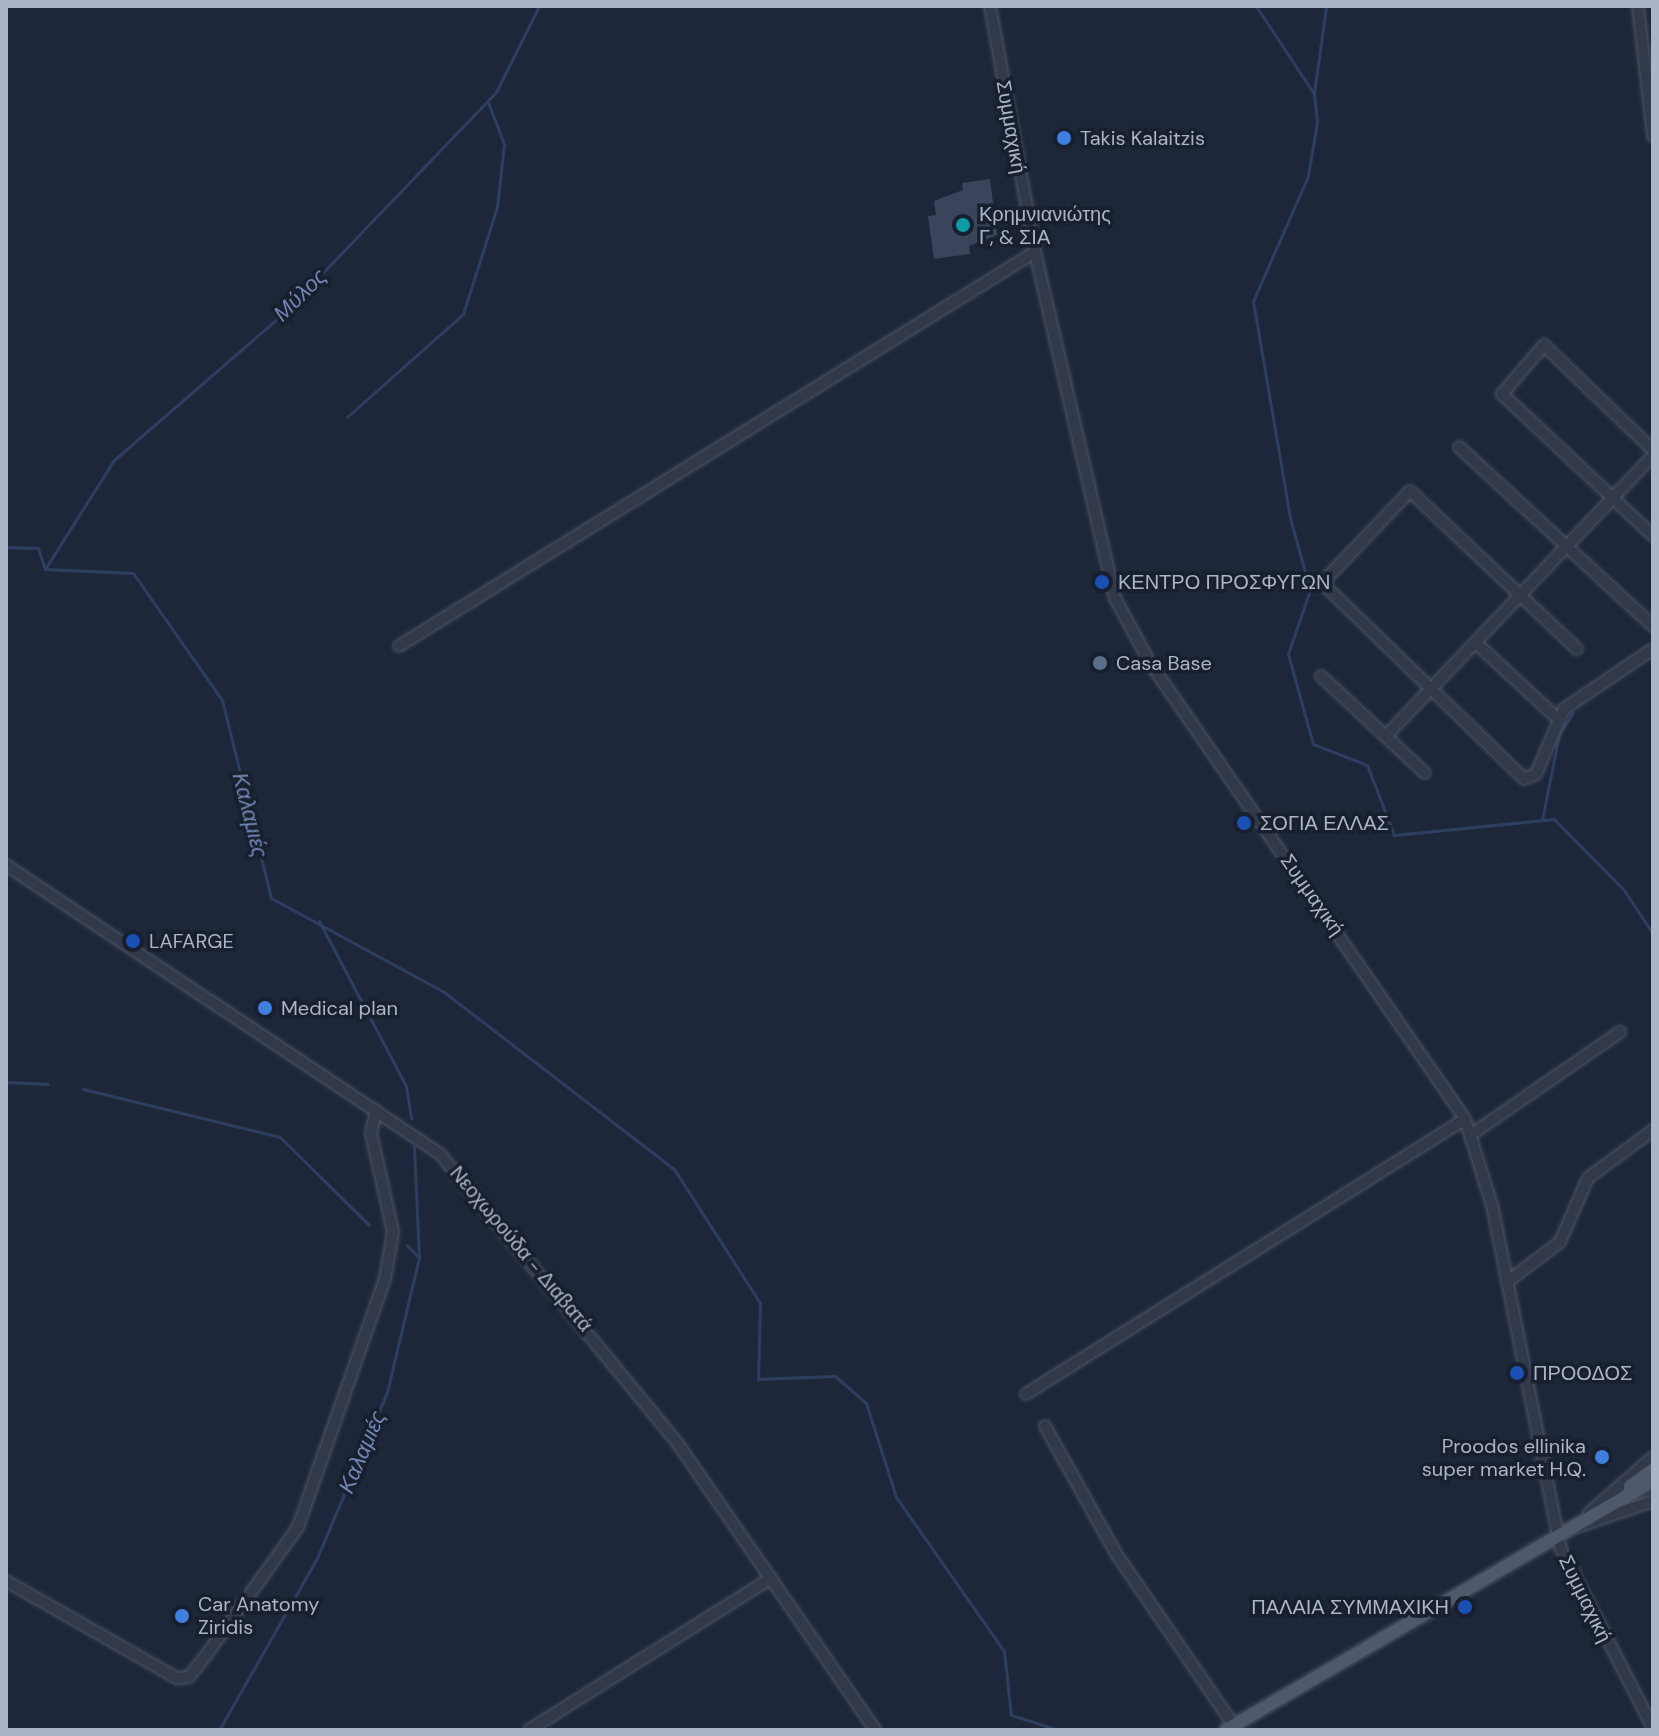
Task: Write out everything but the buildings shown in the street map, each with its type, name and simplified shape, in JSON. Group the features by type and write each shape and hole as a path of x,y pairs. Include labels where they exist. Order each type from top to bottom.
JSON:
{"main road":[{"path":"1619,1496 1653,1469"},
{"path":"1230,1728 1556,1532 1653,1480"}],"street":[{"name":"Συμμαχική","path":"990,6 1035,252 1125,621 1465,1119 1472,1134 1507,1282 1556,1532 1572,1580 1653,1728"},
{"path":"1638,6 1653,136"},
{"path":"399,646 1035,252"},
{"path":"1386,736 1432,692 1612,499 1653,453 1544,345 1502,394 1612,499 1653,536"},
{"path":"1459,447 1653,626"},
{"path":"1577,649 1410,491 1401,493 1322,583 1524,779 1536,774 1557,718 1653,649"},
{"path":"1476,643 1557,718"},
{"path":"1321,676 1425,773"},
{"name":"Νεοχωρούδα - Διαβατά","path":"6,865 440,1154 500,1219 678,1444 875,1730"},
{"path":"1472,1134 1620,1032"},
{"path":"6,1581 177,1678 189,1677 298,1527 385,1279 393,1232 371,1133 376,1111"},
{"path":"1026,1394 1465,1119"},
{"path":"1507,1282 1560,1242 1588,1178 1653,1130"},
{"path":"1045,1426 1115,1552 1230,1728"},
{"path":"1589,1513 1653,1457"},
{"path":"1556,1532 1653,1501"},
{"path":"529,1730 771,1578"}],"waterway":[{"name":"Μύλος","path":"45,569 114,460 287,310 496,92 539,6"},
{"path":"1256,6 1314,94 1317,122 1308,176 1253,301 1290,518 1310,590 1288,654 1313,744 1367,765 1394,835 1554,819 1624,890 1653,934"},
{"path":"1314,93 1326,6"},
{"path":"347,417 463,314 497,207 504,144 488,102"},
{"path":"6,547 38,548 45,569 133,573 222,700 271,898 444,992 674,1169 760,1303 758,1379 835,1376 866,1403 896,1497 1004,1651 1011,1715 1059,1730"},
{"path":"1542,820 1559,735 1573,713"},
{"name":"Καλαμιές","path":"319,921 406,1086 411,1119"},
{"path":"6,1082 48,1084"},
{"path":"83,1089 280,1137 369,1225"},
{"name":"Καλαμιές","path":"219,1730 317,1558 387,1392 419,1258 414,1147"},
{"path":"407,1245 418,1257"}],"place":[{"name":"Takis Kalaitzis","path":"1064,138"},
{"name":"Κρημνιανιώτης Γ, & ΣΙΑ","path":"963,225"},
{"name":"ΚΕΝΤΡΟ ΠΡΟΣΦΥΓΩΝ","path":"1102,582"},
{"name":"Casa Base","path":"1100,663"},
{"name":"ΣΟΓΙΑ ΕΛΛΑΣ","path":"1244,823"},
{"name":"LAFARGE","path":"133,941"},
{"name":"Medical plan","path":"265,1008"},
{"name":"ΠΡΟΟΔΟΣ","path":"1517,1373"},
{"name":"Proodos ellinika super market H.Q.","path":"1602,1457"},
{"name":"ΠΑΛΑΙΑ ΣΥΜΜΑΧΙΚΗ","path":"1465,1607"},
{"name":"Car Anatomy Ziridis","path":"182,1616"}]}
